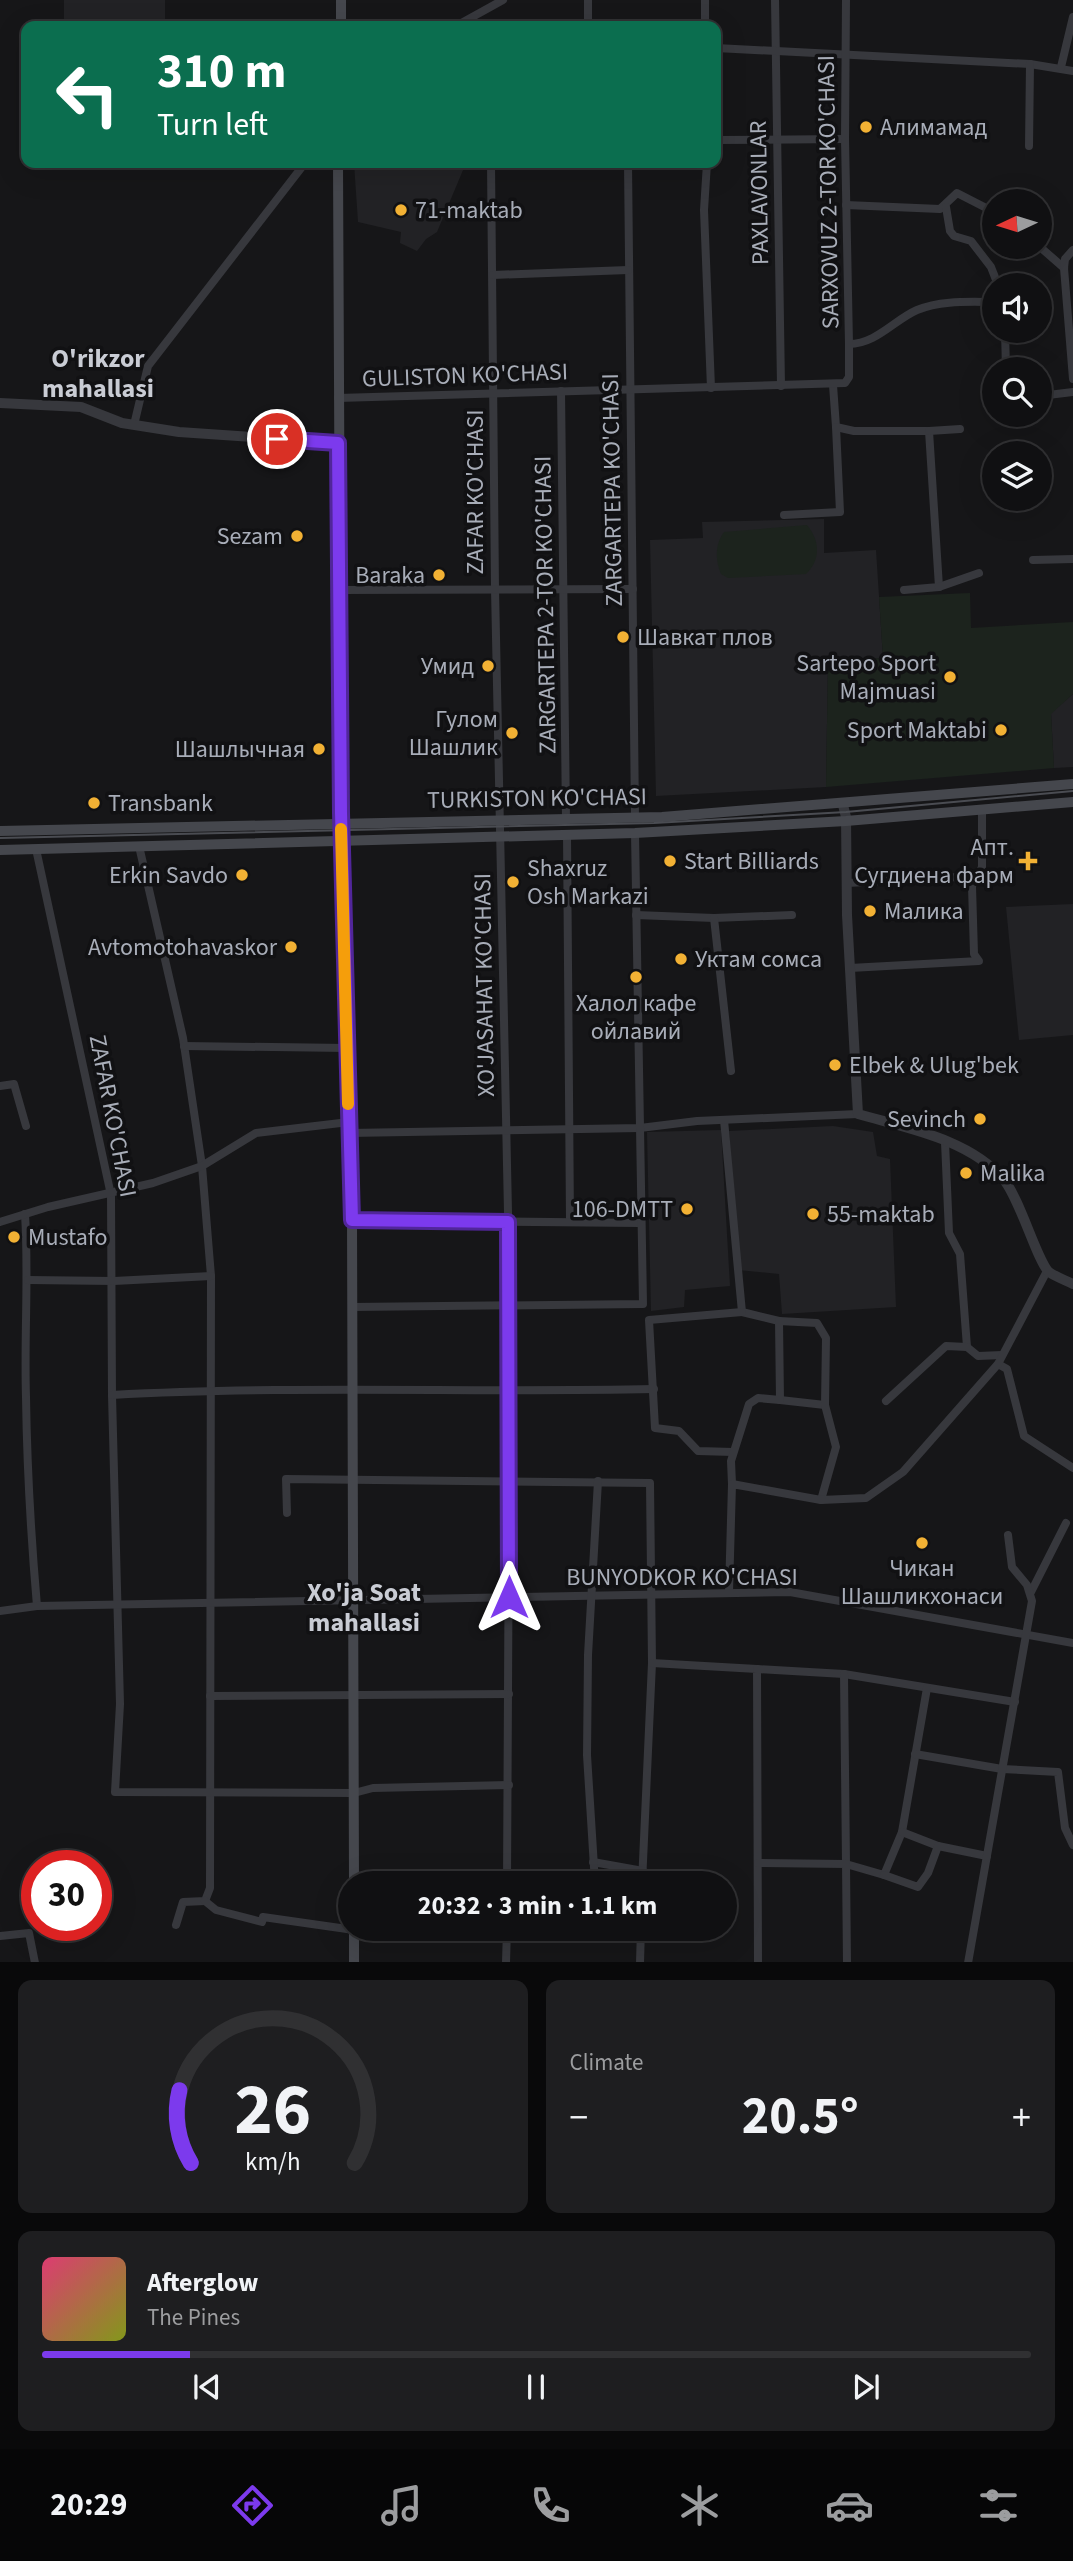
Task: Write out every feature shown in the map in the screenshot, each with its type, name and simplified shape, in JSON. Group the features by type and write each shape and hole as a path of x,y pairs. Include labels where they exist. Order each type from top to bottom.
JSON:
{"main road":[{"path":"341,0 341,21"},
{"path":"338,168 341,842 352,1220 354,1871"},
{"name":"TURKISTON KO'CHASI","path":"0,831 635,818 843,805 1073,785"},
{"name":"TURKISTON KO'CHASI","path":"0,850 635,833 846,821 1073,802"},
{"path":"354,1941 354,1962"}],"street":[{"path":"465,21 503,0"},
{"path":"587,0 589,21"},
{"path":"705,0 705,21"},
{"name":"PAXLAVONLAR","path":"775,0 781,386"},
{"name":"SARXOVUZ 2-TOR KO'CHASI","path":"845,383 849,377 845,139 846,0"},
{"path":"1061,67 1073,17"},
{"path":"721,48 1030,64 1073,71"},
{"path":"1029,146 1030,64"},
{"path":"721,140 845,139"},
{"path":"134,425 148,366 301,168"},
{"name":"ZAFAR KO'CHASI","path":"491,168 500,837"},
{"name":"ZARGARTEPA KO'CHASI","path":"628,168 635,818"},
{"path":"707,168 704,210 711,388"},
{"path":"982,206 957,193 952,195 946,207 950,231 954,236 971,241 993,273"},
{"path":"846,205 946,207"},
{"path":"1073,250 1065,259 1064,268 1073,379"},
{"path":"1052,258 1064,268"},
{"path":"493,275 628,270"},
{"path":"849,344 868,341 900,318 937,303 982,302"},
{"name":"GULISTON KO'CHASI","path":"338,398 845,383"},
{"path":"784,515 840,512 833,385"},
{"name":"ZARGARTEPA 2-TOR KO'CHASI","path":"561,391 566,591 566,819"},
{"path":"1052,395 1073,392"},
{"path":"0,402 80,407 134,425 179,432 338,443"},
{"path":"836,427 854,431 960,429"},
{"path":"929,431 939,587"},
{"path":"1033,560 1073,559"},
{"path":"905,590 939,587 979,573"},
{"path":"339,590 633,589"},
{"path":"843,805 846,821 858,1114 945,1142 973,1154 1004,1180 1016,1197 1047,1271 1073,1284"},
{"path":"850,968 979,961 974,954 972,886 982,867 982,809"},
{"path":"352,1307 510,1308 643,1304 635,833"},
{"path":"566,834 570,1222"},
{"name":"XO'JASAHAT KO'CHASI","path":"500,837 506,1132"},
{"path":"139,846 184,1046 202,1166 211,1276 208,1603 211,1696 210,1888 205,1901"},
{"name":"ZAFAR KO'CHASI","path":"36,849 111,1195 114,1281 112,1395 120,1704 116,1792 210,1793"},
{"path":"847,883 978,876"},
{"path":"636,915 714,918 792,915"},
{"path":"714,918 731,1071"},
{"path":"184,1046 347,1048"},
{"path":"0,1086 14,1084 26,1126"},
{"name":"XO'JASAHAT KO'CHASI","path":"0,1222 111,1195 202,1166 256,1133 349,1127 506,1132 640,1128 723,1120 858,1114"},
{"path":"723,1120 742,1312"},
{"path":"506,1132 510,1308 508,1871"},
{"path":"945,1142 949,1233 960,1254 967,1347"},
{"path":"25,1214 28,1280 26,1395 31,1537 37,1606"},
{"path":"352,1220 640,1223"},
{"path":"732,1483 821,1500 860,1501 903,1472 998,1364 1047,1271"},
{"path":"28,1280 114,1281 211,1276"},
{"path":"733,1452 698,1451 679,1431 655,1428 649,1320 742,1312 779,1321 817,1323 823,1329 826,1338 825,1405 836,1447 821,1500"},
{"path":"779,1321 780,1400"},
{"path":"886,1401 946,1346 967,1347 978,1356 1002,1355"},
{"path":"998,1364 1007,1370 1024,1436 1073,1468"},
{"path":"112,1395 209,1389 508,1392 654,1389"},
{"path":"729,1592 733,1452 748,1404 758,1398 825,1405"},
{"path":"287,1513 286,1479 650,1483 652,1663 643,1871"},
{"path":"594,1871 587,1755 591,1597 598,1481"},
{"path":"968,1962 1015,1702 1031,1592 1066,1523"},
{"path":"1008,1535 1012,1567 1031,1592"},
{"name":"BUNYODKOR KO'CHASI","path":"0,1611 37,1606 353,1598 650,1597 729,1592 790,1592 1073,1643"},
{"path":"652,1663 844,1674 1015,1702"},
{"path":"757,1669 758,1962"},
{"path":"844,1674 847,1962"},
{"path":"884,1875 902,1832 927,1688"},
{"path":"211,1696 509,1695"},
{"path":"915,1754 1002,1769 1058,1772 1065,1828 1073,1845"},
{"path":"210,1793 354,1793 373,1788 509,1785"},
{"path":"902,1832 937,1846 987,1856"},
{"path":"758,1863 846,1864 918,1887 928,1872 937,1846"},
{"path":"593,1862 623,1871"},
{"path":"176,1925 184,1902 205,1901 216,1910 262,1922 263,1917 338,1927"},
{"path":"0,1936 29,1933 35,1962"},
{"path":"506,1962 507,1941"},
{"path":"640,1962 641,1941"}],"shaded area":[{"path":"64,0 165,0 165,21 64,21"},
{"name":"71-maktab","path":"354,168 464,168 437,232 426,239 417,251 400,243 401,232 358,222"},
{"path":"824,519 824,553 876,550 883,658 828,661 826,787 656,796 650,540 703,538 702,522"},
{"path":"807,525 817,550 814,562 806,574 728,578 721,574 717,552 724,532"},
{"name":"Sartepo Sport Majmuasi","path":"970,593 971,628 1073,622 1073,694 1051,714 1054,768 826,787 828,661 883,658 879,597"},
{"path":"1073,694 1073,767 1054,768 1051,713"},
{"path":"1073,904 1073,1035 1019,1040 1006,907"},
{"name":"55-maktab","path":"833,1126 873,1132 877,1156 890,1159 896,1307 782,1314 779,1274 738,1270 729,1131"},
{"name":"106-DMTT","path":"721,1130 730,1286 685,1290 684,1307 651,1311 647,1132"}],"tram line":[{"path":"0,838 654,823 846,812 1073,791"}],"slow traffic":[{"path":"341,829 348,1104"}],"place":[{"name":"Алимамад","path":"866,127"},
{"name":"71-maktab","path":"401,210"},
{"name":"Sezam","path":"297,536"},
{"name":"Baraka","path":"439,575"},
{"name":"Шавкат плов","path":"623,637"},
{"name":"Умид","path":"488,666"},
{"name":"Sartepo Sport Majmuasi","path":"950,677"},
{"name":"Sport Maktabi","path":"1001,730"},
{"name":"Гулом Шашлик","path":"512,733"},
{"name":"Шашлычная","path":"319,749"},
{"name":"Transbank","path":"94,803"},
{"name":"Start Billiards","path":"670,861"},
{"name":"Апт. Сугдиена фарм","path":"1028,861"},
{"name":"Erkin Savdo","path":"242,875"},
{"name":"Shaxruz Osh Markazi","path":"513,882"},
{"name":"Малика","path":"870,911"},
{"name":"Avtomotohavaskor","path":"291,947"},
{"name":"Уктам сомса","path":"681,959"},
{"name":"Халол кафе ойлавий","path":"636,977"},
{"name":"Elbek & Ulug'bek","path":"835,1065"},
{"name":"Sevinch","path":"980,1119"},
{"name":"Malika","path":"966,1173"},
{"name":"106-DMTT","path":"687,1209"},
{"name":"55-maktab","path":"813,1214"},
{"name":"Mustafo","path":"14,1237"},
{"name":"Чикан Шашликхонаси","path":"922,1543"}],"district":[{"name":"O'rikzor mahallasi","path":"98,373"},
{"name":"Xo'ja Soat mahallasi","path":"364,1607"}],"route":[{"path":"277,439 338,443 341,813 352,1220 508,1222 509,1597"}]}
